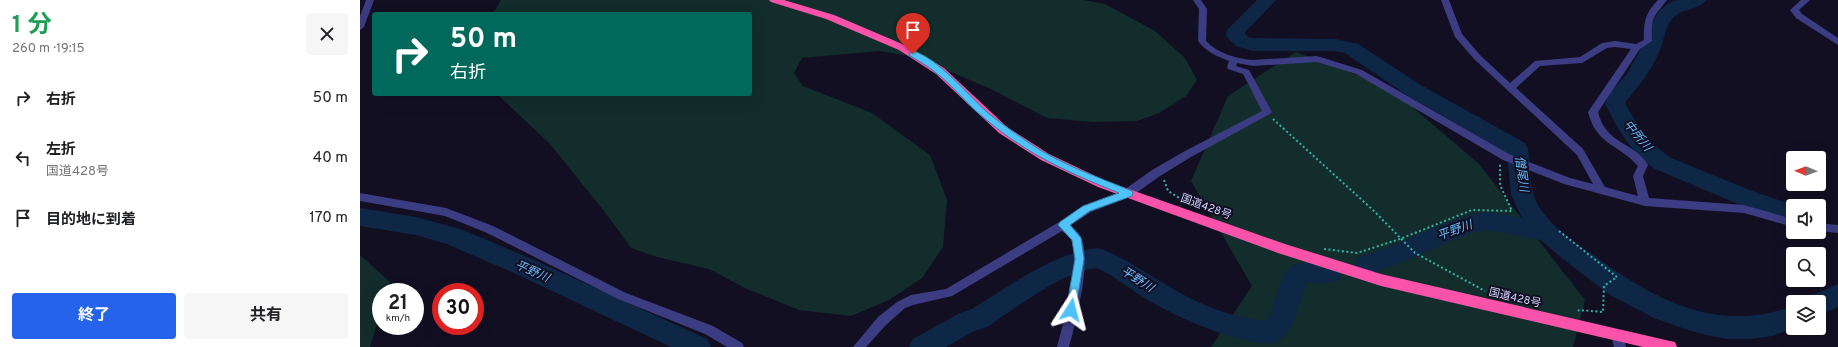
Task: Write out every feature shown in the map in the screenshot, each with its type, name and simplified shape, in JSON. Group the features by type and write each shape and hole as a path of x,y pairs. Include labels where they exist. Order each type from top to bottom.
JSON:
{"highway":[{"name":"国道428号","path":"774,0 830,17 903,48 940,71 985,115 1044,157 1128,193 1283,249 1381,280 1618,341 1670,347"}],"street":[{"path":"360,27 370,0"},
{"path":"1197,0 1203,9 1202,40 1207,47 1234,60 1254,63 1317,59 1359,72 1506,157 1568,181 1645,202 1744,208 1786,220"},
{"path":"1445,0 1458,35 1510,88 1580,152 1602,191"},
{"path":"1510,88 1538,63 1582,60 1606,45 1626,44 1637,46 1648,42 1647,21 1652,11 1664,0"},
{"path":"1806,0 1794,10 1799,16 1838,42"},
{"path":"1637,46 1593,112 1596,124 1608,139 1634,155 1643,165 1638,176 1645,202"},
{"path":"859,347 882,321 901,305 911,300 948,293 1063,225 1087,209 1128,193 1168,166 1267,112 1246,72 1231,67 1234,60"},
{"path":"360,197 419,206 453,215 489,229 622,296 709,330 738,347"},
{"path":"1063,225 1076,238 1080,259 1069,323 1063,347"},
{"path":"1826,228 1838,229"}],"path":[{"path":"1267,112 1374,211 1415,253 1424,260 1489,293"},
{"path":"1323,248 1357,253 1400,239 1472,210 1512,211 1500,185 1499,170 1501,163 1506,157"},
{"path":"1168,166 1164,180 1164,187 1168,192 1185,202"},
{"path":"1559,231 1617,277 1604,286 1603,312 1579,310 1576,314 1583,316"}],"green space":[{"path":"501,0 1083,0 1105,4 1155,31 1185,58 1197,80 1186,96 1159,113 1137,121 1093,122 1047,118 991,89 916,57 879,51 802,58 794,73 803,86 872,113 930,155 947,200 943,247 922,278 889,300 851,316 799,310 747,289 709,269 657,257 631,248 608,216 550,144 499,96 752,96 752,12 494,12"},
{"path":"1296,52 1389,87 1479,164 1585,300 1573,347 1211,347 1252,286 1191,181 1228,96"},
{"path":"360,255 390,282 372,283 372,335 374,335 370,347 360,347"}],"waterway":[{"name":"僧尾川","path":"1267,0 1236,30 1235,36 1243,42 1253,45 1335,45 1351,48 1412,89 1517,149 1522,194 1533,216 1539,224 1563,246 1619,287 1663,310 1706,324 1728,328 1750,328 1772,325 1786,320"},
{"name":"中所川","path":"1697,0 1677,6 1666,14 1655,31 1651,49 1635,78 1617,98 1615,103 1628,126 1640,142 1659,161 1672,168 1744,197 1786,212"},
{"name":"平野川","path":"360,217 416,226 452,236 523,266 698,347"},
{"name":"平野川","path":"1366,265 1474,223 1489,221 1548,232"},
{"name":"平野川","path":"922,347 969,321 978,319 1048,275 1086,259 1098,258 1110,263 1171,301 1203,316 1247,329 1268,332 1272,331 1280,322 1296,277 1302,273 1330,273"},
{"name":"僧尾川","path":"1826,301 1838,295"}],"route":[{"path":"913,54 940,71 985,115 1003,130 1044,157 1102,184 1128,193 1087,209 1063,225 1076,238 1080,259 1071,310"}]}
